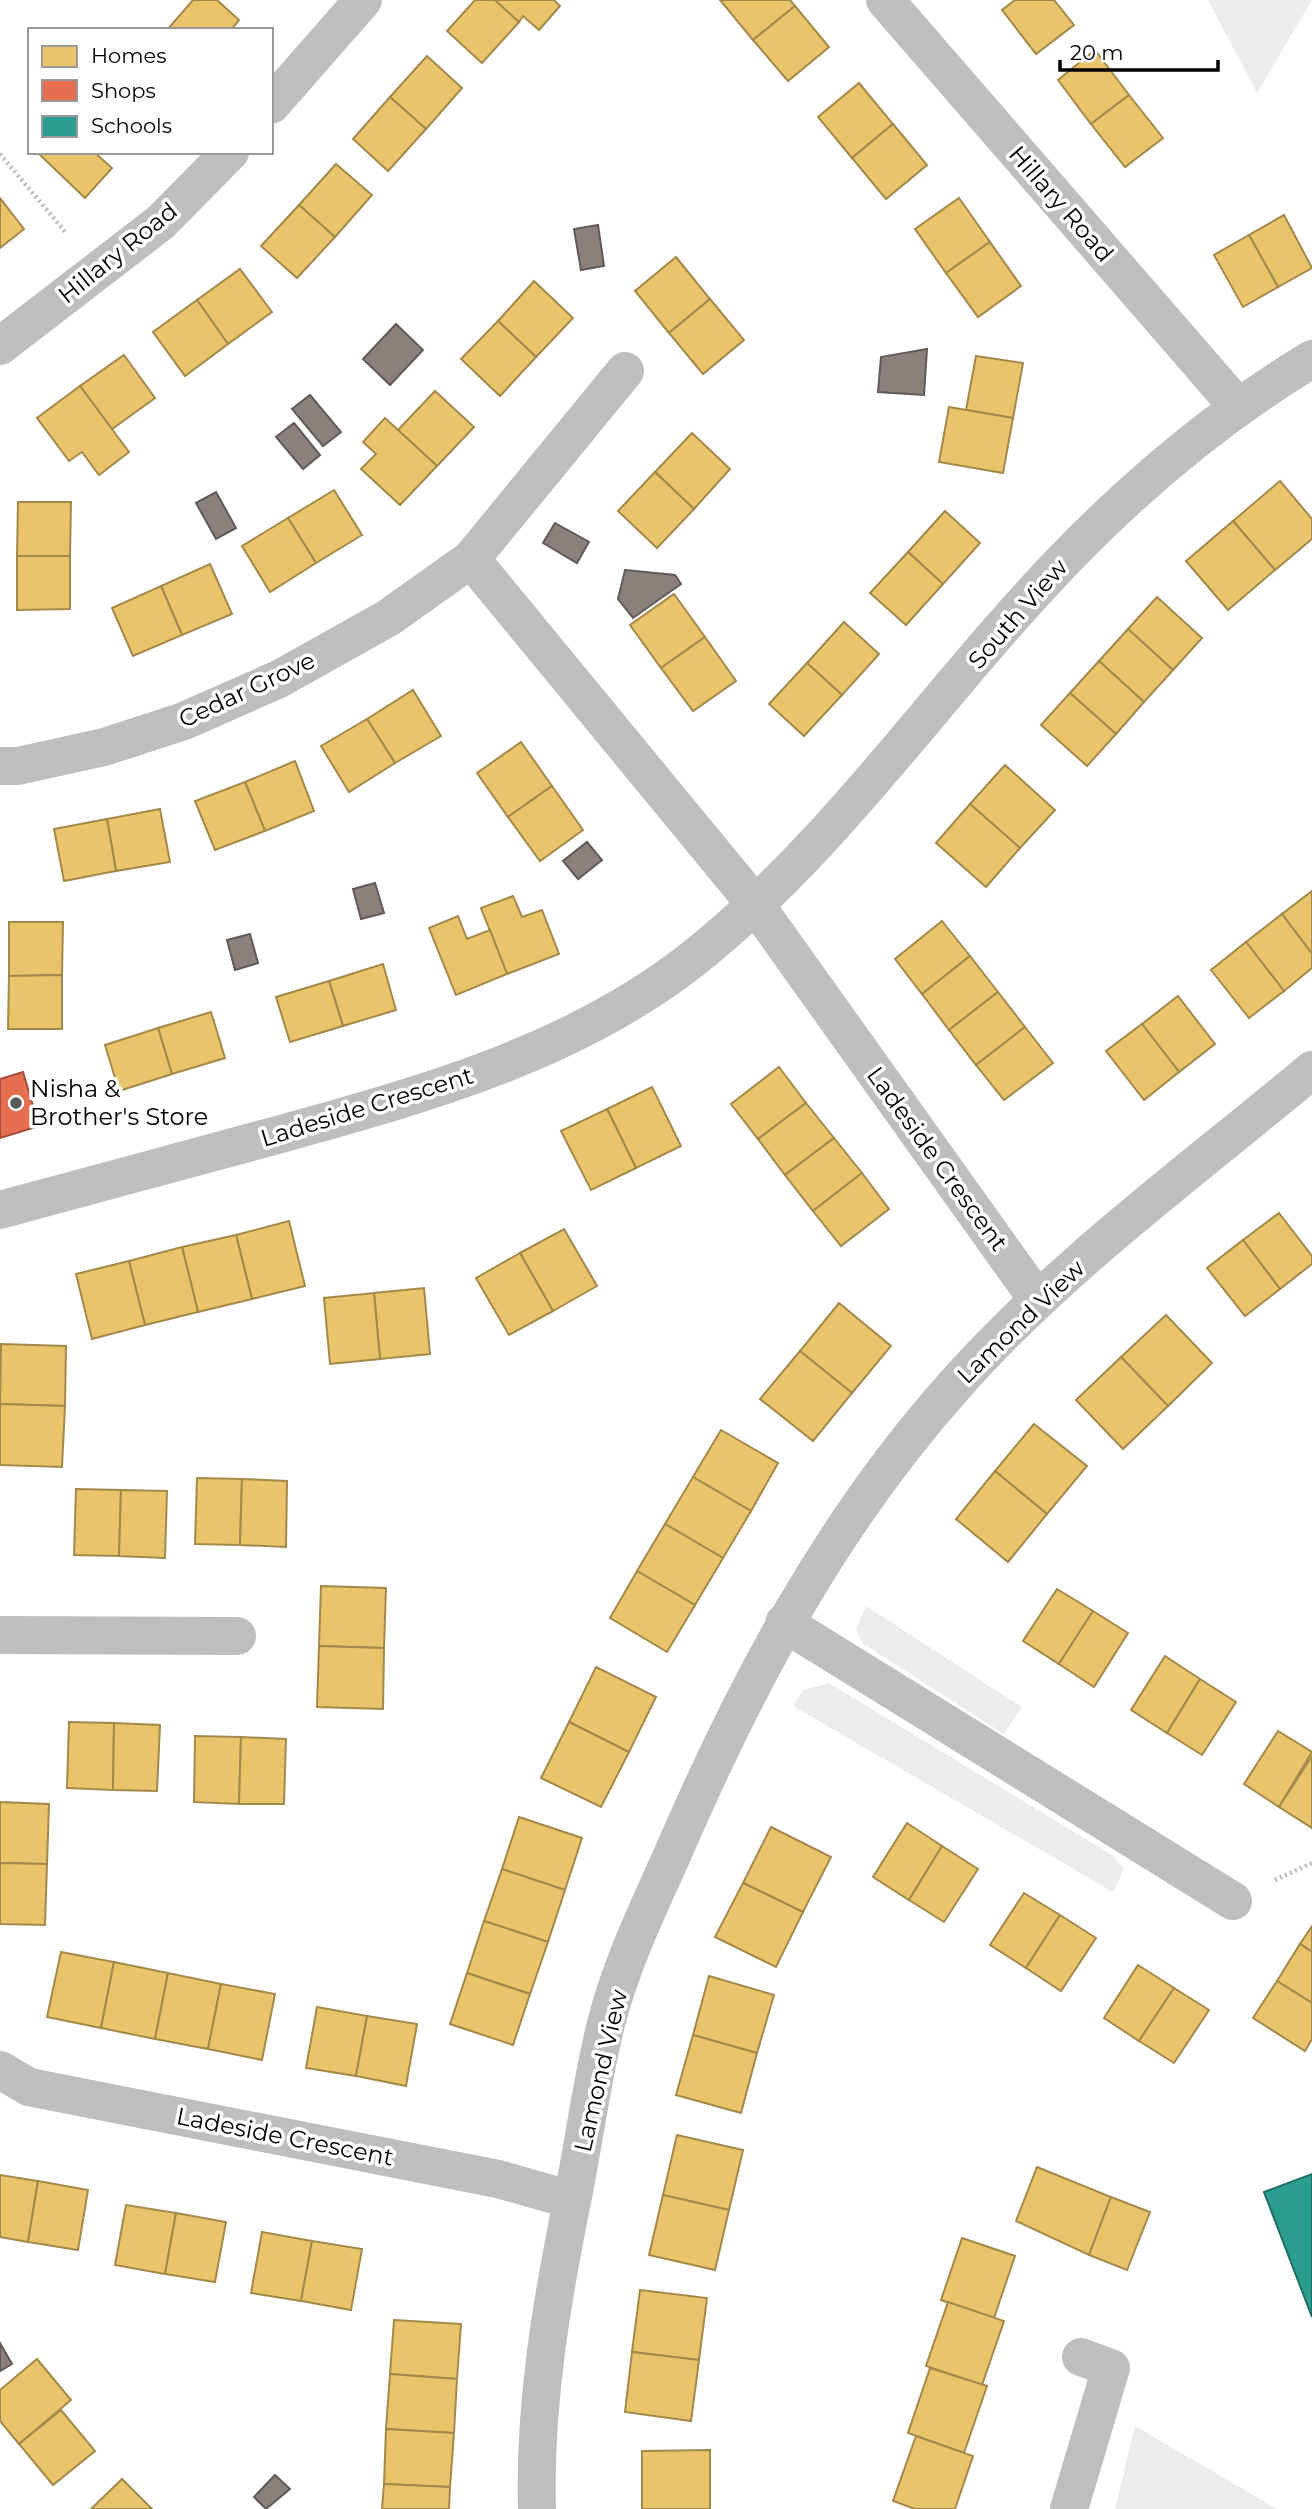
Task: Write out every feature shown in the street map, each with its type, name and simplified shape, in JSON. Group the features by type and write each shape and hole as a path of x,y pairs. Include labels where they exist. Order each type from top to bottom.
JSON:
{"street":[{"path":"273,103 363,0"},
{"name":"Hillary Road","path":"885,0 1238,407"},
{"name":"Hillary Road","path":"0,346 160,222 228,154"},
{"name":"South View","path":"755,904 859,796 1062,562 1159,471 1238,407 1312,359"},
{"name":"Cedar Grove","path":"0,766 18,766 104,747 184,721 256,690 388,618 471,559 625,371"},
{"path":"471,559 755,904"},
{"name":"Ladeside Crescent","path":"0,1210 430,1093 540,1050 637,997 693,959 755,904 1037,1299"},
{"name":"Lamond View","path":"537,2509 538,2409 551,2307 608,2019 636,1938 740,1706 784,1623 826,1552 886,1468 954,1386 1037,1299 1312,1070"},
{"path":"784,1623 1233,1901"},
{"path":"0,1634 237,1636"},
{"name":"Ladeside Crescent","path":"0,2070 29,2087 498,2179 572,2200"},
{"path":"1069,2509 1111,2368 1081,2357"}],"path":[{"path":"0,154 98,271"}],"shaded area":[{"path":"1208,0 1312,0 1257,93"},
{"path":"866,1606 1022,1707 1004,1734 862,1643 856,1629"},
{"path":"829,1683 1112,1855 1124,1869 1113,1892 793,1706 803,1690"},
{"path":"1135,2426 1277,2509 1115,2509"}],"building: Homes":[{"path":"193,0 217,0 239,20 233,28 169,28"},
{"path":"475,0 495,0 519,22 482,63 447,31"},
{"path":"495,0 554,0 560,6 539,30 523,16 519,22"},
{"path":"720,0 790,0 795,6 753,40"},
{"path":"1015,0 1054,0 1074,25 1036,54 1002,10"},
{"path":"795,6 829,47 788,81 753,40"},
{"path":"1095,50 1129,95 1091,124 1058,80"},
{"path":"427,56 462,88 426,129 390,97"},
{"path":"859,83 893,124 852,158 818,117"},
{"path":"1129,95 1163,138 1125,167 1091,124"},
{"path":"390,97 426,129 388,171 353,139"},
{"path":"893,124 927,165 886,199 852,158"},
{"path":"39,154 96,154 112,168 85,198"},
{"path":"336,164 372,195 335,237 299,205"},
{"path":"0,198 24,229 0,248"},
{"path":"959,198 990,242 946,273 915,229"},
{"path":"299,205 335,237 297,278 261,246"},
{"path":"1284,215 1312,268 1278,287 1249,235"},
{"path":"1249,235 1278,287 1243,307 1214,255"},
{"path":"990,242 1021,286 978,317 946,273"},
{"path":"676,257 710,299 669,333 635,291"},
{"path":"240,269 272,312 228,344 197,300"},
{"path":"534,281 573,318 536,357 498,321"},
{"path":"710,299 744,340 703,374 669,333"},
{"path":"197,300 228,344 185,376 153,332"},
{"path":"498,321 536,357 500,396 461,359"},
{"path":"124,355 155,398 112,429 80,386"},
{"path":"976,356 1023,363 1013,418 966,410"},
{"path":"80,386 129,452 99,475 82,452 69,461 37,418"},
{"path":"435,391 474,427 437,466 398,430"},
{"path":"949,407 1013,418 1003,473 939,462"},
{"path":"385,418 437,466 400,505 361,469 376,454 363,442"},
{"path":"692,433 730,469 694,509 655,472"},
{"path":"655,472 694,509 657,548 618,511"},
{"path":"1280,481 1312,519 1312,539 1275,570 1233,521"},
{"path":"334,490 362,535 316,563 288,518"},
{"path":"18,502 71,502 70,556 17,556"},
{"path":"945,511 980,543 943,584 908,552"},
{"path":"288,518 316,563 270,592 242,546"},
{"path":"1233,521 1275,570 1228,610 1186,561"},
{"path":"908,552 943,584 906,625 870,593"},
{"path":"17,556 70,556 70,609 17,610"},
{"path":"210,564 232,614 182,635 161,586"},
{"path":"161,586 182,635 133,656 112,608"},
{"path":"674,594 705,637 661,668 630,625"},
{"path":"1157,597 1202,638 1173,670 1128,629"},
{"path":"844,622 879,654 842,695 807,663"},
{"path":"1128,629 1173,670 1144,702 1099,661"},
{"path":"705,637 736,681 693,711 661,668"},
{"path":"1099,661 1144,702 1116,734 1070,693"},
{"path":"807,663 842,695 804,736 769,704"},
{"path":"413,690 441,736 395,763 367,719"},
{"path":"1070,693 1116,734 1087,766 1041,725"},
{"path":"367,719 395,763 349,792 321,746"},
{"path":"521,742 552,786 508,817 477,773"},
{"path":"295,761 314,811 265,831 245,782"},
{"path":"1005,765 1055,810 1020,848 970,804"},
{"path":"245,782 265,831 215,850 195,801"},
{"path":"552,786 583,830 540,861 508,817"},
{"path":"970,804 1020,848 986,887 936,843"},
{"path":"160,809 170,862 116,871 107,819"},
{"path":"107,819 116,871 64,881 54,829"},
{"path":"1312,891 1312,954 1282,914"},
{"path":"513,896 522,917 542,910 559,954 507,974 481,908"},
{"path":"1282,914 1312,954 1312,968 1284,991 1246,942"},
{"path":"458,916 467,939 490,930 507,974 456,995 429,928"},
{"path":"942,921 970,956 922,994 895,959"},
{"path":"9,922 63,922 62,975 9,976"},
{"path":"1246,942 1284,991 1249,1018 1211,970"},
{"path":"970,956 998,992 949,1030 922,994"},
{"path":"383,964 396,1010 343,1026 329,981"},
{"path":"62,975 62,1029 8,1029 9,976"},
{"path":"329,981 343,1026 290,1042 276,997"},
{"path":"998,992 1025,1027 976,1065 949,1030"},
{"path":"1178,996 1215,1044 1179,1072 1142,1024"},
{"path":"211,1012 225,1058 172,1074 158,1028"},
{"path":"1142,1024 1179,1072 1144,1100 1106,1051"},
{"path":"1025,1027 1053,1063 1004,1100 976,1065"},
{"path":"158,1028 172,1074 119,1091 105,1045"},
{"path":"779,1067 806,1103 758,1139 731,1104"},
{"path":"652,1087 681,1146 636,1168 607,1109"},
{"path":"806,1103 834,1138 785,1175 758,1139"},
{"path":"607,1109 636,1168 591,1190 561,1131"},
{"path":"834,1138 862,1173 813,1211 785,1175"},
{"path":"862,1173 889,1209 841,1246 813,1211"},
{"path":"1279,1213 1312,1256 1312,1264 1280,1289 1243,1240"},
{"path":"289,1221 305,1286 252,1299 236,1235"},
{"path":"564,1229 597,1286 553,1311 520,1253"},
{"path":"236,1235 252,1299 198,1312 182,1247"},
{"path":"1243,1240 1280,1289 1245,1316 1207,1268"},
{"path":"182,1247 198,1312 145,1325 129,1261"},
{"path":"520,1253 553,1311 509,1335 476,1278"},
{"path":"129,1261 145,1325 92,1339 76,1274"},
{"path":"424,1288 430,1354 380,1359 374,1293"},
{"path":"374,1293 380,1359 330,1364 324,1298"},
{"path":"839,1303 891,1346 852,1393 800,1351"},
{"path":"1166,1315 1212,1363 1168,1406 1121,1357"},
{"path":"1,1344 66,1346 65,1406 0,1404"},
{"path":"800,1351 852,1393 813,1441 760,1399"},
{"path":"1121,1357 1168,1406 1123,1449 1076,1400"},
{"path":"0,1404 65,1406 62,1467 0,1465"},
{"path":"1034,1424 1087,1466 1047,1514 995,1471"},
{"path":"721,1430 778,1463 751,1511 693,1477"},
{"path":"995,1471 1047,1514 1008,1562 956,1519"},
{"path":"693,1477 751,1511 723,1558 665,1524"},
{"path":"197,1478 242,1479 240,1545 195,1544"},
{"path":"242,1479 287,1481 286,1547 240,1545"},
{"path":"76,1489 121,1490 119,1556 74,1555"},
{"path":"121,1490 167,1491 165,1558 119,1556"},
{"path":"665,1524 723,1558 695,1605 637,1571"},
{"path":"637,1571 695,1605 667,1652 610,1618"},
{"path":"321,1586 386,1588 384,1648 319,1646"},
{"path":"1057,1589 1093,1611 1059,1664 1023,1641"},
{"path":"1093,1611 1128,1633 1094,1687 1059,1664"},
{"path":"319,1646 384,1648 383,1709 317,1707"},
{"path":"1165,1656 1200,1679 1167,1733 1131,1710"},
{"path":"596,1667 656,1697 629,1752 569,1722"},
{"path":"1200,1679 1236,1702 1202,1755 1167,1733"},
{"path":"69,1722 114,1723 113,1790 67,1788"},
{"path":"569,1722 629,1752 601,1807 541,1778"},
{"path":"114,1723 160,1725 157,1791 113,1790"},
{"path":"1278,1731 1312,1752 1279,1807 1244,1784"},
{"path":"195,1736 241,1737 239,1804 194,1802"},
{"path":"241,1737 286,1739 284,1804 239,1804"},
{"path":"1312,1756 1312,1828 1279,1807"},
{"path":"0,1802 49,1804 47,1864 0,1863"},
{"path":"519,1817 582,1838 565,1890 502,1869"},
{"path":"907,1823 942,1846 909,1900 873,1877"},
{"path":"771,1827 831,1857 803,1912 743,1883"},
{"path":"942,1846 978,1869 944,1922 909,1900"},
{"path":"0,1863 47,1864 45,1925 0,1924"},
{"path":"502,1869 565,1890 548,1942 484,1921"},
{"path":"743,1883 803,1912 776,1967 715,1937"},
{"path":"1024,1893 1060,1915 1026,1968 990,1945"},
{"path":"1060,1915 1096,1938 1061,1991 1026,1968"},
{"path":"484,1921 548,1942 530,1994 467,1973"},
{"path":"1312,1926 1312,1952 1300,1944"},
{"path":"1300,1944 1312,1952 1312,2003 1277,1981"},
{"path":"61,1952 114,1962 101,2028 47,2017"},
{"path":"114,1962 168,1973 155,2039 101,2028"},
{"path":"1138,1965 1174,1988 1139,2041 1104,2018"},
{"path":"168,1973 221,1984 208,2049 155,2039"},
{"path":"467,1973 530,1994 513,2045 450,2024"},
{"path":"709,1976 774,1995 757,2053 693,2035"},
{"path":"1277,1981 1312,2003 1312,2039 1305,2051 1253,2018"},
{"path":"221,1984 275,1994 262,2060 208,2049"},
{"path":"1174,1988 1209,2010 1174,2063 1139,2041"},
{"path":"317,2007 367,2016 356,2076 306,2068"},
{"path":"367,2016 417,2024 406,2086 356,2076"},
{"path":"693,2035 757,2053 741,2113 676,2095"},
{"path":"677,2135 743,2150 729,2210 663,2195"},
{"path":"1037,2167 1111,2197 1089,2255 1016,2221"},
{"path":"0,2175 38,2181 28,2242 0,2237"},
{"path":"38,2181 88,2190 78,2250 28,2242"},
{"path":"663,2195 729,2210 715,2270 649,2255"},
{"path":"1111,2197 1150,2212 1127,2270 1089,2255"},
{"path":"126,2205 176,2213 165,2274 115,2265"},
{"path":"176,2213 226,2222 215,2282 165,2274"},
{"path":"262,2232 312,2241 301,2301 251,2293"},
{"path":"962,2238 1015,2256 994,2318 941,2300"},
{"path":"312,2241 362,2249 351,2310 301,2301"},
{"path":"640,2290 707,2298 699,2360 632,2352"},
{"path":"948,2302 1004,2321 982,2385 926,2366"},
{"path":"394,2320 461,2324 457,2379 390,2374"},
{"path":"632,2352 699,2360 691,2421 625,2412"},
{"path":"37,2359 71,2400 19,2444 0,2421 0,2390"},
{"path":"930,2368 987,2386 964,2453 908,2433"},
{"path":"390,2374 457,2379 454,2433 386,2429"},
{"path":"61,2410 95,2451 53,2485 19,2444"},
{"path":"386,2429 454,2433 450,2487 384,2484"},
{"path":"916,2436 973,2456 955,2509 915,2509 893,2501"},
{"path":"710,2450 710,2509 642,2509 642,2451"},
{"path":"122,2479 152,2509 91,2509"},
{"path":"384,2484 450,2487 449,2509 382,2509"}],"building: Shops":[{"name":"Nisha & Brother's Store","path":"23,1072 39,1126 0,1138 0,1079"}],"building: Schools":[{"path":"1312,2174 1312,2317 1264,2192"}],"building: Industry":[{"path":"598,225 604,266 581,270 574,229"},
{"path":"396,324 423,350 390,385 363,359"},
{"path":"927,349 924,395 878,392 881,357"},
{"path":"310,395 341,432 323,446 292,409"},
{"path":"294,423 320,455 303,469 276,437"},
{"path":"216,492 236,528 216,539 196,503"},
{"path":"555,523 589,542 577,563 543,543"},
{"path":"625,570 675,575 681,584 633,618 618,599"},
{"path":"587,842 602,860 578,879 563,861"},
{"path":"375,883 384,913 361,919 353,889"},
{"path":"250,934 258,963 235,970 227,940"},
{"path":"0,2343 12,2364 0,2371"},
{"path":"275,2475 290,2489 266,2509 254,2497"}],"place":[{"name":"Nisha & Brother's Store","path":"16,1103"}]}
